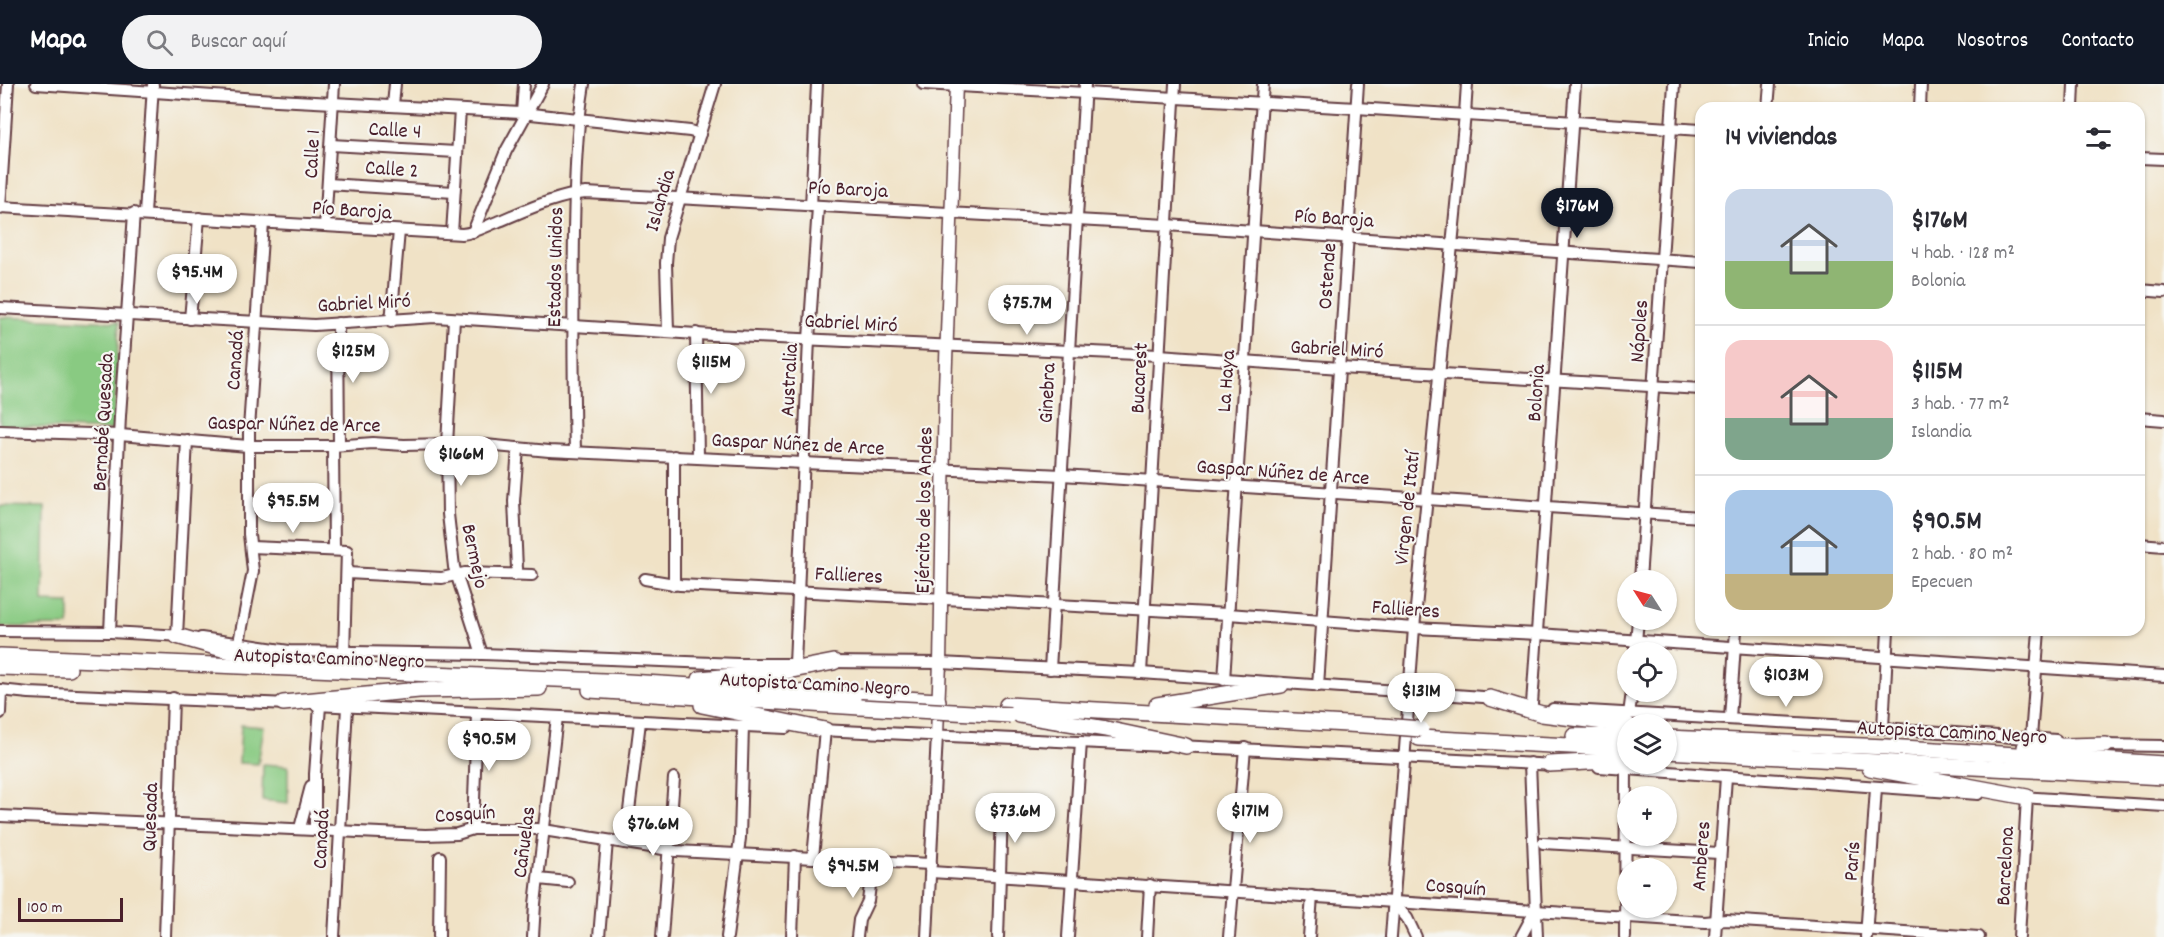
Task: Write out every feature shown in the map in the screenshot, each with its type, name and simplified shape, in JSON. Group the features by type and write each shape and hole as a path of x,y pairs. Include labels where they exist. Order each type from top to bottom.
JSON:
{"highway":[{"path":"177,636 255,657 351,670"},
{"name":"Autopista Camino Negro","path":"0,656 628,682 1013,711 1382,730"},
{"path":"628,682 787,671 834,662"},
{"name":"Autopista Camino Negro","path":"0,667 432,682 860,701"},
{"path":"1068,707 1177,703 1281,685"},
{"path":"284,704 419,690 539,688"},
{"path":"598,691 707,706 825,730"},
{"path":"1490,698 1542,714 1617,719"},
{"name":"Autopista Camino Negro","path":"1013,711 1068,707 1617,748"},
{"path":"1013,711 1186,746"},
{"name":"Autopista Camino Negro","path":"1420,733 1617,737"},
{"path":"1677,734 1717,747"},
{"name":"Autopista Camino Negro","path":"1677,740 1717,747 1829,758 2164,772"},
{"path":"1887,747 2106,745"},
{"path":"1677,755 1717,747"},
{"name":"Autopista Camino Negro","path":"1677,750 1717,747 1887,747 2164,772"},
{"path":"1829,758 1885,771 2027,797"},
{"path":"1549,764 1617,764"}],"main road":[{"name":"Ejército de los Andes","path":"937,735 956,85"}],"street":[{"path":"0,207 8,84"},
{"path":"36,84 153,88 525,114 690,131 700,134"},
{"name":"Calle 1","path":"326,226 334,84"},
{"path":"393,105 395,84"},
{"path":"524,84 525,114"},
{"path":"473,232 502,160 543,84"},
{"name":"Estados Unidos","path":"575,451 572,325 575,195 578,119 584,84"},
{"name":"Islandia","path":"668,331 667,245 679,197 715,84"},
{"name":"Australia","path":"795,664 817,84"},
{"path":"923,84 1085,88 1174,98 1695,130"},
{"name":"Bucarest","path":"1141,674 1175,84"},
{"name":"La Haya","path":"1224,680 1263,84"},
{"name":"Ostende","path":"1318,686 1358,84"},
{"name":"Virgen de Itatí","path":"1391,937 1408,691 1466,114 1467,84"},
{"name":"Bolonia","path":"1532,704 1575,84"},
{"name":"Nápoles","path":"1641,570 1674,84"},
{"path":"1768,102 1770,84"},
{"path":"1920,102 1921,84"},
{"path":"2073,102 2074,84"},
{"name":"Bernabé Quesada","path":"110,632 128,315 153,88"},
{"name":"Ginebra","path":"1050,669 1085,88"},
{"path":"452,233 460,110"},
{"name":"Calle 4","path":"331,145 456,152"},
{"path":"2145,158 2164,159"},
{"name":"Calle 2","path":"328,183 454,192"},
{"name":"Pío Baroja","path":"0,207 139,213 262,223 462,234 473,232 536,206 586,193 1167,225 1695,262"},
{"path":"190,319 199,218"},
{"name":"Canadá","path":"239,642 252,582 253,564 249,534 248,446 262,223"},
{"path":"391,322 399,231"},
{"path":"2145,290 2164,292"},
{"name":"Gabriel Miró","path":"0,308 314,325 391,322 435,317 809,339 1159,355 1695,389"},
{"name":"Bermejo","path":"454,319 447,444 448,514 456,574 483,654"},
{"path":"334,549 338,323"},
{"path":"696,333 698,457"},
{"path":"2145,418 2164,420"},
{"name":"Gaspar Núñez de Arce","path":"0,431 120,435 248,446 447,444 1062,475 1695,517"},
{"path":"177,636 187,440"},
{"path":"514,574 517,568 514,501 518,448"},
{"path":"674,456 674,585"},
{"path":"2145,544 2164,546"},
{"path":"251,547 346,550 344,653"},
{"path":"347,573 442,578 465,573 532,575"},
{"name":"Fallieres","path":"645,579 674,585 1228,614 2164,676"},
{"path":"1637,641 1638,630"},
{"path":"0,631 110,632 177,636 239,642 289,651 344,653 483,654 738,664 940,663 1515,699 1552,709 1617,718"},
{"path":"1730,718 1736,636"},
{"path":"1883,728 1888,636"},
{"path":"2031,738 2039,636"},
{"path":"0,713 1,690 1549,764"},
{"name":"Quesada","path":"165,937 173,698"},
{"path":"315,829 315,774 320,706"},
{"name":"Canadá","path":"334,937 347,707"},
{"path":"473,829 477,713"},
{"name":"Cañuelas","path":"533,937 557,717"},
{"path":"1677,719 1730,718 2106,745 2164,747"},
{"path":"625,843 640,722"},
{"path":"727,937 740,838 743,726"},
{"path":"813,858 825,730"},
{"name":"Ejército de los Andes","path":"927,937 937,735"},
{"path":"1068,937 1081,742"},
{"path":"1229,937 1245,748"},
{"path":"1530,763 1537,937"},
{"path":"1677,771 1726,777 1876,788 2164,806"},
{"path":"300,828 315,774"},
{"path":"1626,858 1627,774"},
{"name":"Amberes","path":"1715,937 1726,777"},
{"path":"662,937 674,778"},
{"name":"París","path":"1866,933 1876,788"},
{"name":"Barcelona","path":"2019,937 2027,797"},
{"path":"998,937 1002,811"},
{"name":"Cosquín","path":"0,816 425,835 457,834 473,829 537,829 607,842 668,849 873,862 1000,877 1617,916"},
{"path":"599,937 607,842"},
{"path":"1544,843 1719,853"},
{"path":"792,937 795,856"},
{"path":"439,937 440,857"},
{"path":"856,937 859,920 868,901 873,862"},
{"path":"539,879 568,882"},
{"path":"1147,937 1150,885"},
{"path":"1309,937 1312,896"},
{"path":"1393,902 1407,918 1416,937"},
{"path":"1521,937 1535,911"},
{"path":"1624,918 1625,937"},
{"name":"Cosquín","path":"1651,918 1866,933 1979,937"}],"green space":[{"path":"0,317 119,322 114,430 0,426"},
{"path":"0,506 45,507 43,602 69,603 69,626 0,627"},
{"path":"241,725 264,727 258,764 239,763"},
{"path":"263,764 288,766 288,803 262,800"}]}
